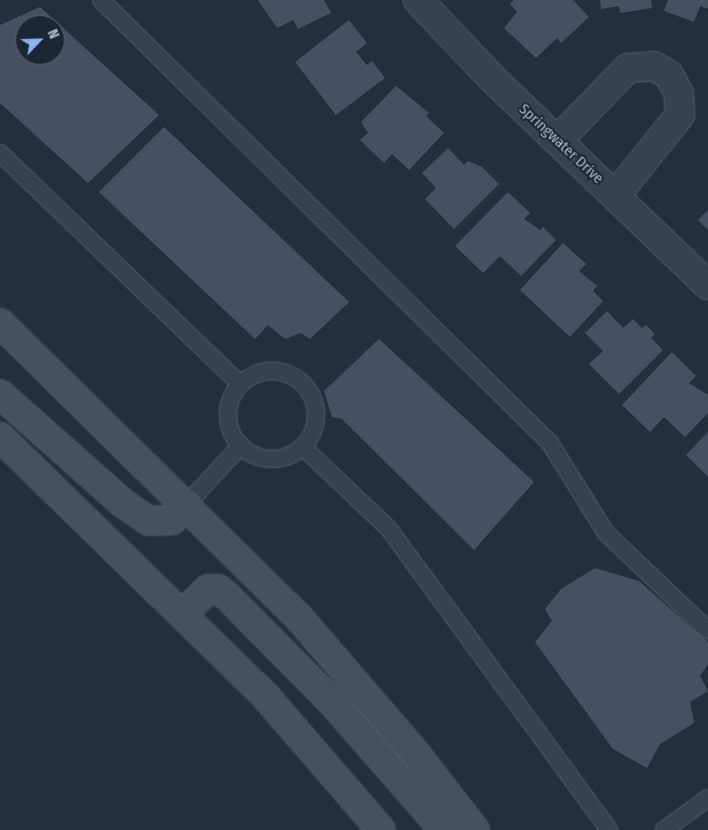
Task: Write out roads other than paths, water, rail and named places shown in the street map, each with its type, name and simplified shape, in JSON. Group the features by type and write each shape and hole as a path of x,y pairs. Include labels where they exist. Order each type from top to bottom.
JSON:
{"main road":[{"path":"0,323 187,504 343,667 475,830"},
{"path":"0,394 124,504 149,521 172,520 187,504"},
{"path":"0,437 184,613 267,698 381,830"},
{"path":"184,613 208,589 218,589 227,596 332,701 444,830"}],"street":[{"name":"Springwater Drive","path":"418,0 495,81 708,285"},
{"path":"558,140 628,68 654,66 669,75 679,94 680,115 616,195"}],"lane":[{"path":"102,0 550,443 606,533 708,630"},
{"path":"0,153 240,384"},
{"path":"265,371 278,372 303,384 311,395 316,415 311,435 303,447 276,459 261,458 241,445 229,427 228,412 240,384 265,371"},
{"path":"187,504 241,445"},
{"path":"303,447 389,529 609,830"},
{"path":"664,830 708,798"}]}
